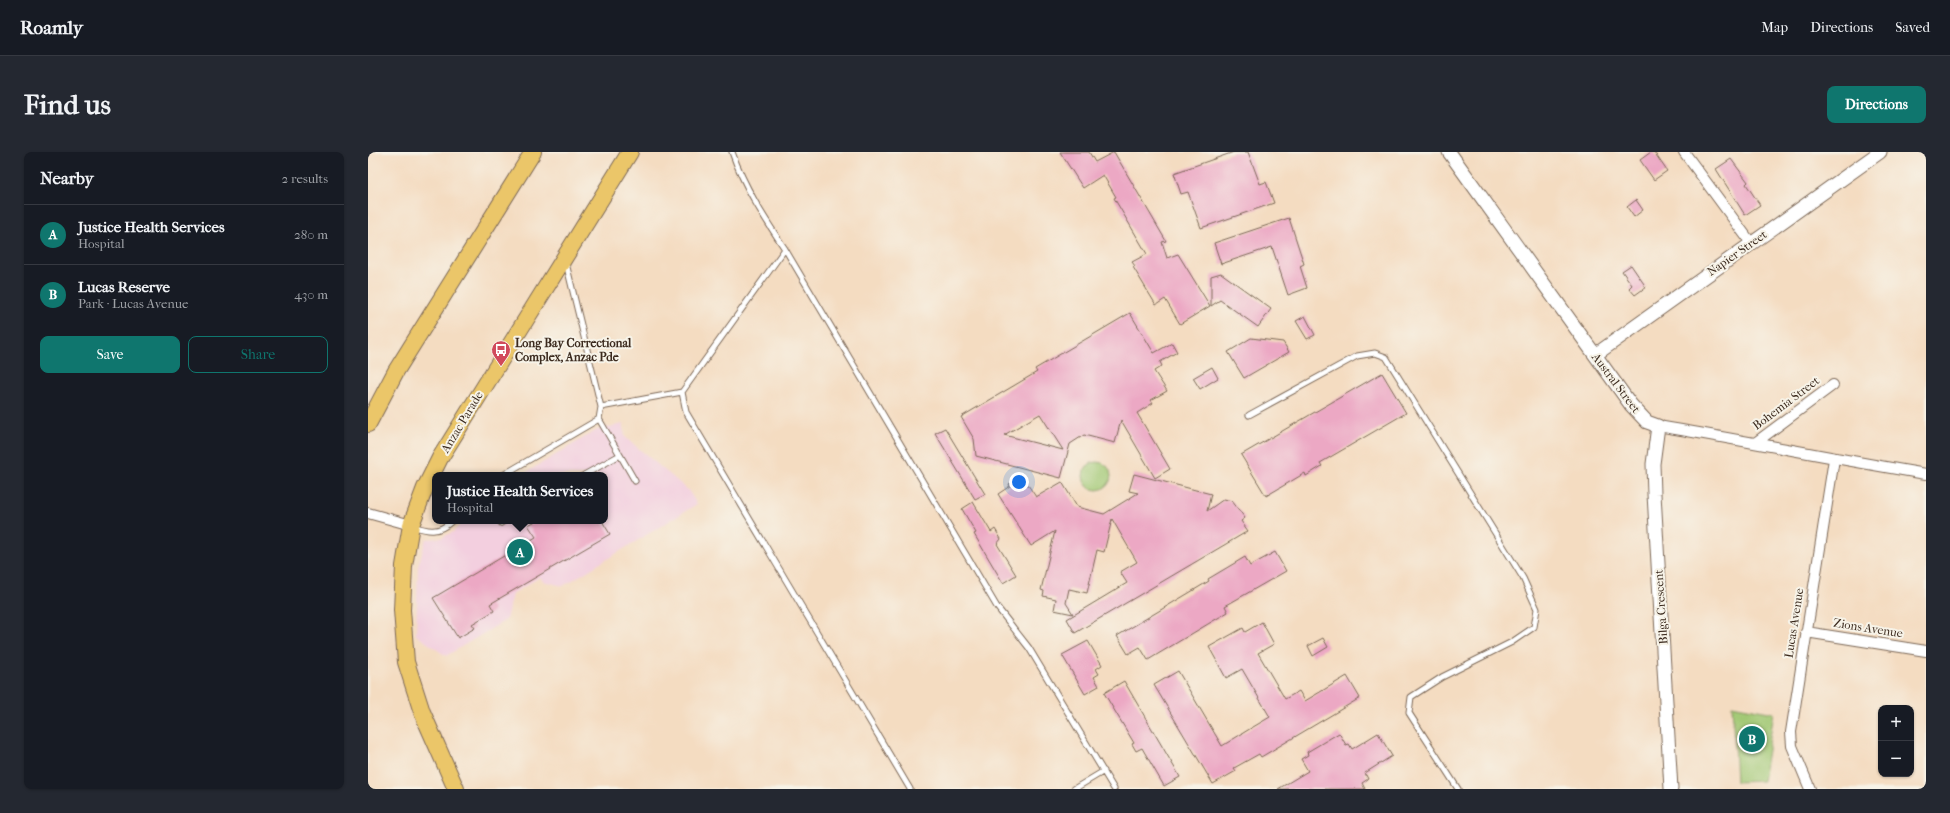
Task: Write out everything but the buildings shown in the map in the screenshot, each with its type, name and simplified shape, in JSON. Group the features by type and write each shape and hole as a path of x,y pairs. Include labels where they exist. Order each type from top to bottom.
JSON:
{"main road":[{"path":"368,424 400,364 533,152"},
{"name":"Anzac Parade","path":"433,472 440,458 630,152"},
{"name":"Anzac Parade","path":"432,474 411,525 404,566 402,610 406,662 422,712 456,789"}],"street":[{"name":"Austral Street","path":"1449,152 1595,355 1640,416 1647,422 1658,426 1834,459 1926,474"},
{"path":"1684,152 1751,243"},
{"name":"Napier Street","path":"1595,355 1880,152"},
{"name":"Bohemia Street","path":"1755,443 1833,385"},
{"name":"Bilga Crescent","path":"1658,426 1654,451 1654,494 1671,789"},
{"name":"Lucas Avenue","path":"1810,789 1792,746 1791,732 1834,459"},
{"path":"368,513 411,525"},
{"name":"Zions Avenue","path":"1806,632 1926,651"}],"lane":[{"path":"732,152 738,170 766,220 786,249 997,607 1029,648 1114,789"},
{"path":"601,408 682,392 786,249"},
{"path":"564,257 601,408 599,419 635,481"},
{"path":"1249,415 1357,356 1375,353 1386,357 1523,578 1537,609 1534,627 1512,642 1442,677 1411,698 1410,713 1458,789"},
{"path":"682,392 686,412 910,789"},
{"path":"508,472 599,419"},
{"path":"589,472 620,455"},
{"path":"411,525 429,531 445,528 449,524"},
{"path":"1074,789 1104,771"}],"shaded area":[{"path":"623,424 625,437 688,490 697,504 563,586 543,581 540,577 512,594 506,620 446,656 416,635 418,566 426,539 441,538 453,532 461,524 608,524 608,472 527,472 597,430"}],"green space":[{"path":"1097,462 1107,466 1111,476 1107,486 1097,490 1087,486 1083,476 1087,466"},
{"path":"1732,705 1774,713 1763,781 1736,782"}],"place":[{"name":"Long Bay Correctional Complex, Anzac Pde","path":"501,367"},
{"name":"Justice Health Services","path":"520,552"},
{"name":"Lucas Reserve","path":"1752,739"}]}
